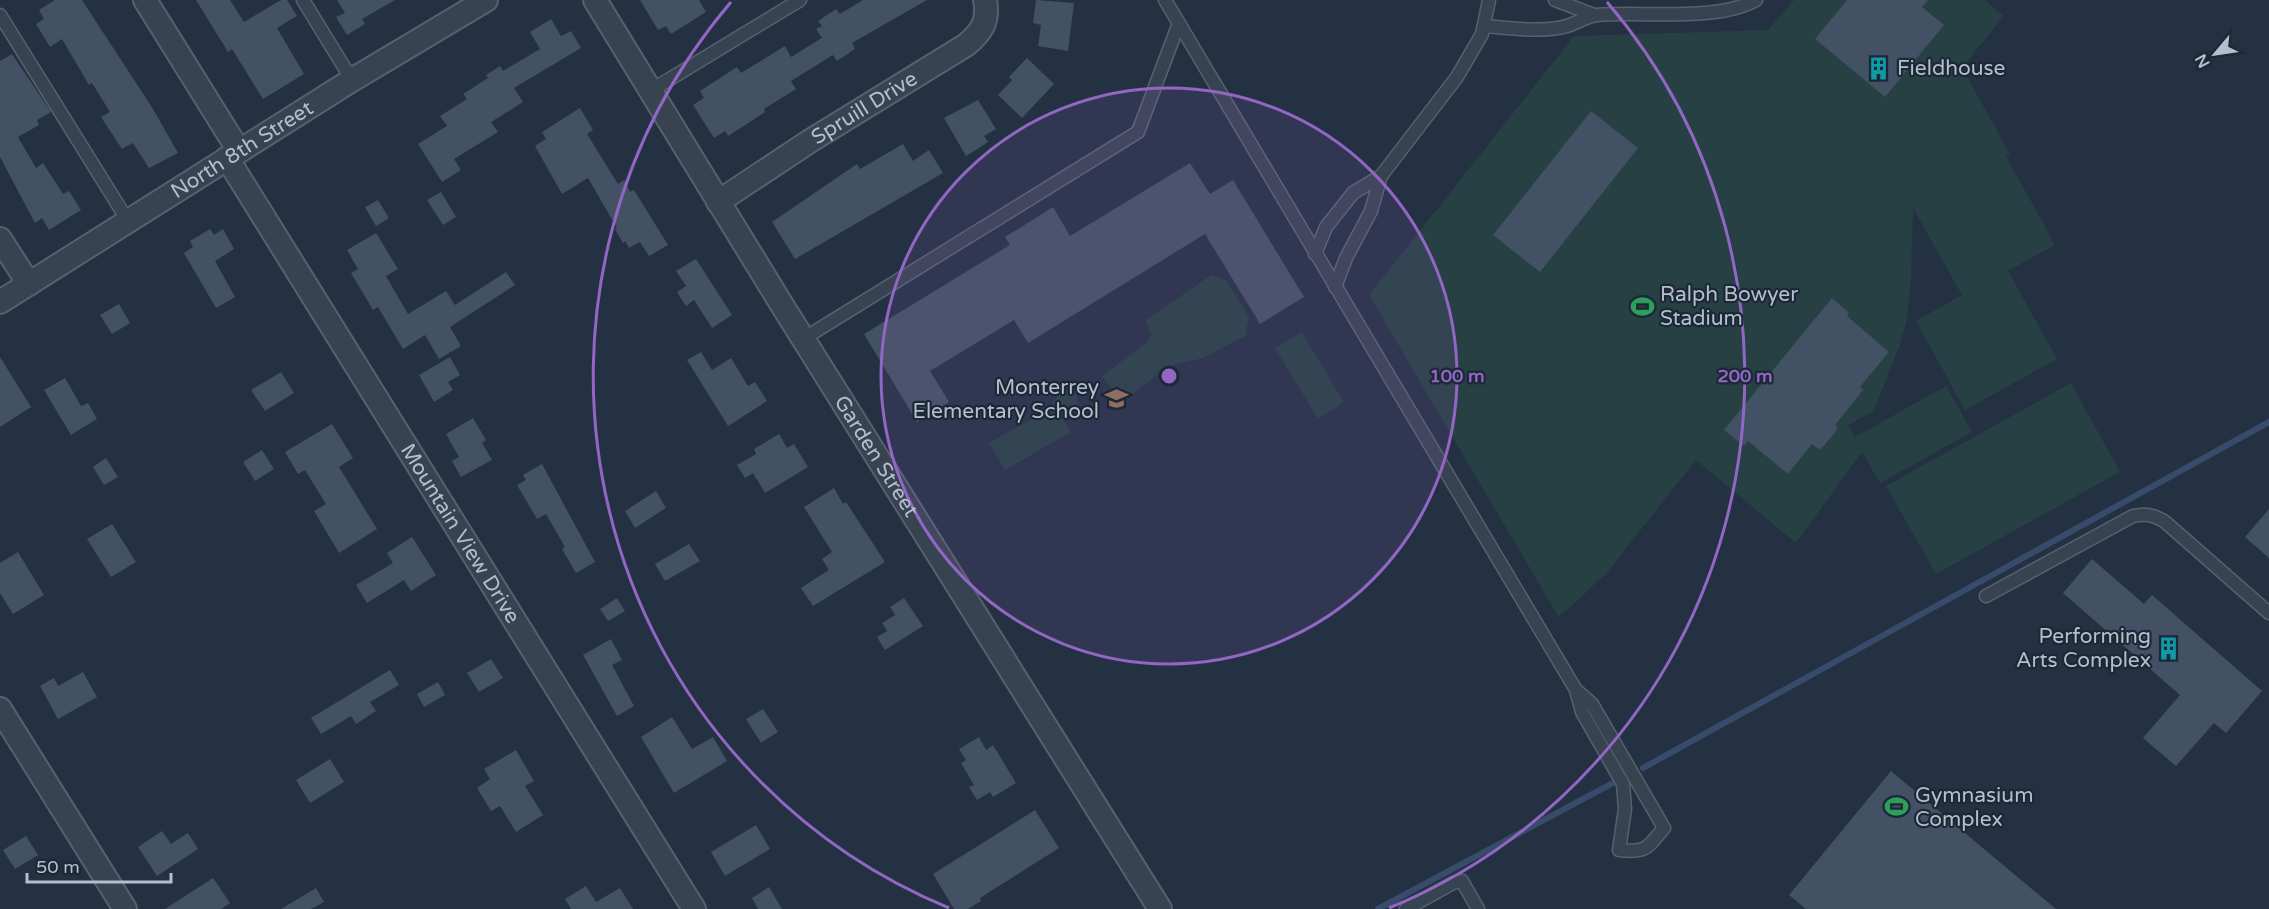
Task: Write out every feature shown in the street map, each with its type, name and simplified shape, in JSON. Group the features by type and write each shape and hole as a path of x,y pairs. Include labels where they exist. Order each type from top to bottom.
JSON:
{"street":[{"name":"Mountain View Drive","path":"145,0 233,154 694,909"},
{"name":"North 8th Street","path":"0,302 352,80 486,0"},
{"name":"Garden Street","path":"595,0 803,339 1160,909"},
{"name":"Spruill Drive","path":"718,202 966,45 985,26 987,11 985,0"},
{"path":"0,239 29,284"},
{"path":"0,709 125,909"}],"lane":[{"path":"303,0 352,80"},
{"path":"650,91 800,0"},
{"path":"1165,0 1576,690 1582,712 1623,784 1624,809 1619,850 1639,852 1646,850 1664,828 1592,704 1576,690"},
{"path":"1315,254 1326,227 1353,193 1381,176 1457,77 1474,50 1485,26 1489,0"},
{"path":"1555,0 1594,15"},
{"path":"1485,26 1514,29 1565,27 1594,15 1716,11 1746,6 1756,0"},
{"path":"0,15 128,221"},
{"path":"803,339 1138,132 1179,23"},
{"path":"1335,287 1346,258 1371,211 1381,176"},
{"path":"1986,596 2133,516 2145,514 2154,515 2164,521 2269,613"},
{"path":"1406,909 1462,881 1478,909"}],"green space":[{"name":"Ralph Bowyer Stadium","path":"1794,0 1985,0 2004,16 1962,68 2010,154 2006,156 2055,245 2008,271 2057,359 1965,410 1916,321 1962,295 1913,208 1911,279 1907,318 1900,345 1874,410 1848,426 1855,437 1946,386 1972,432 1880,483 1862,452 1796,543 1696,460 1606,574 1558,616 1369,295 1574,36 1768,30"},
{"path":"1211,275 1226,280 1249,317 1245,336 1203,358 1169,366 1122,402 1102,376 1146,343 1151,336 1146,320"},
{"path":"1302,332 1344,402 1318,419 1275,348"},
{"path":"2071,383 2120,472 1936,574 1886,486"},
{"path":"1063,389 1072,390 1077,395 1078,404 1073,412 1065,412 1063,418 1071,432 1005,470 989,443 1047,410"}],"building":[{"path":"55,0 82,0 153,109 178,153 149,168 133,143 122,149 101,117 110,112 92,83 89,85 62,39 50,47 36,24 44,19 39,10"},
{"path":"196,0 230,0 244,22 281,0 287,0 297,16 277,28 304,74 263,99 232,49 228,52"},
{"path":"337,0 395,0 362,19 365,24 347,35 336,17 345,13"},
{"path":"640,0 699,0 706,12 671,34 666,26 658,30"},
{"path":"863,0 927,0 852,43 855,49 837,61 833,55 791,81 796,89 764,109 765,112 728,136 725,131 714,138 693,105 704,98 700,91 737,67 741,73 785,46 791,57 822,38 816,29 822,26 818,21 836,9 840,14"},
{"path":"1036,0 1074,3 1068,51 1038,46 1041,25 1033,23"},
{"name":"Fieldhouse","path":"1847,0 1928,0 1922,7 1944,25 1885,97 1815,39"},
{"path":"551,19 561,36 571,31 581,48 514,88 523,102 491,122 498,132 454,159 461,170 442,182 418,144 447,126 440,116 467,99 463,94 488,78 486,75 500,66 503,71 540,49 530,32"},
{"path":"12,54 51,112 37,120 39,125 18,137 36,168 43,163 63,194 69,191 81,210 49,230 42,218 35,223 0,157 0,61"},
{"path":"1027,58 1054,84 1022,118 998,95 1012,80 1009,77"},
{"path":"978,100 996,129 984,136 988,142 966,156 944,118"},
{"path":"580,108 593,130 587,134 618,184 624,180 630,192 634,190 668,245 649,256 640,242 629,248 625,241 623,243 615,229 617,228 588,178 562,194 535,146 546,139 542,132"},
{"path":"1591,111 1638,148 1540,272 1493,235"},
{"path":"903,144 913,161 929,150 943,173 795,259 772,222 857,164 860,169"},
{"path":"1190,163 1210,194 1233,180 1304,297 1260,324 1205,234 1028,343 1014,320 930,371 949,402 917,422 864,334 1010,245 1005,237 1053,207 1070,236"},
{"path":"441,192 456,217 443,225 427,200"},
{"path":"378,200 389,218 376,226 365,207"},
{"path":"210,229 214,235 223,229 234,249 215,261 235,297 216,308 184,253 193,247 190,241"},
{"path":"376,233 398,269 386,276 408,314 446,291 455,305 506,272 515,285 450,327 461,346 439,359 425,335 403,349 378,307 373,310 351,273 358,269 347,250"},
{"path":"696,259 732,315 712,328 694,300 686,306 677,292 686,286 676,271"},
{"path":"1832,298 1849,313 1847,316 1889,352 1860,387 1863,390 1835,425 1838,428 1833,435 1820,450 1812,444 1788,474 1748,441 1744,446 1724,430"},
{"path":"119,304 130,323 112,334 100,315"},
{"path":"701,352 712,370 731,358 748,386 755,382 767,401 728,426 687,360"},
{"path":"0,357 31,407 0,427"},
{"path":"450,357 460,375 448,382 453,390 434,402 419,375"},
{"path":"281,372 294,393 265,411 251,390"},
{"path":"65,378 81,406 88,403 97,419 71,435 44,390"},
{"path":"473,418 486,440 482,443 492,460 461,477 452,461 459,457 446,434"},
{"path":"332,424 353,458 339,467 377,529 339,553 314,511 326,504 305,470 298,474 285,452"},
{"path":"779,434 787,448 794,444 808,467 765,493 753,473 745,478 737,465 756,454 754,449"},
{"path":"262,450 274,469 255,481 243,462"},
{"path":"106,458 118,477 104,485 93,467"},
{"path":"542,464 595,562 576,573 562,549 565,547 546,514 537,519 517,485 526,480 523,475"},
{"path":"834,488 843,504 846,502 885,562 813,606 801,588 829,570 822,559 832,552 804,507"},
{"path":"656,491 666,508 635,528 625,511"},
{"path":"2269,509 2269,558 2245,537"},
{"path":"112,524 136,562 111,577 87,539"},
{"path":"412,537 436,575 411,591 404,580 367,603 356,585 393,563 387,553"},
{"path":"689,544 700,561 665,581 655,564"},
{"path":"18,552 44,595 13,614 0,593 0,563"},
{"name":"Performing Arts Complex","path":"2092,559 2144,604 2152,595 2262,691 2226,733 2214,723 2176,766 2143,738 2180,695 2063,593"},
{"path":"617,598 625,611 608,621 600,609"},
{"path":"904,598 923,626 885,650 877,637 887,631 882,623 895,615 890,607"},
{"path":"611,639 622,660 612,665 634,706 617,716 583,655"},
{"path":"491,659 503,678 479,692 467,673"},
{"path":"390,670 399,685 370,702 376,711 356,724 351,716 321,734 311,718"},
{"path":"83,672 97,697 58,719 40,686 54,678 58,686"},
{"path":"438,682 445,695 424,707 417,694"},
{"path":"763,709 778,732 761,743 746,719"},
{"path":"672,717 692,749 713,737 727,761 674,793 641,737"},
{"path":"979,737 986,750 993,745 1016,783 993,797 990,792 977,800 969,787 974,785 961,763 966,760 959,749"},
{"path":"516,750 534,781 525,786 543,815 516,832 500,806 491,811 477,788 490,779 484,769"},
{"path":"330,759 344,782 310,803 296,780"},
{"name":"Gymnasium Complex","path":"1891,771 2056,909 1806,909 1789,895"},
{"path":"1035,810 1059,848 980,898 981,901 968,909 954,909 933,874"},
{"path":"756,825 770,849 725,876 711,852"},
{"path":"162,831 171,844 188,833 198,849 157,876 138,847"},
{"path":"26,836 38,855 15,869 3,850"},
{"path":"213,878 230,903 221,909 165,909"},
{"path":"586,886 596,902 620,888 633,909 571,909 565,899"},
{"path":"769,887 782,909 758,909 752,898"},
{"path":"316,888 324,902 311,909 281,909"}],"waterway":[{"path":"1643,768 2269,422"},
{"path":"1378,909 1613,783"}],"place":[{"name":"Fieldhouse","path":"1879,68"},
{"name":"Ralph Bowyer Stadium","path":"1642,306"},
{"name":"Monterrey Elementary School","path":"1117,399"},
{"name":"Performing Arts Complex","path":"2169,648"},
{"name":"Gymnasium Complex","path":"1897,807"}]}
